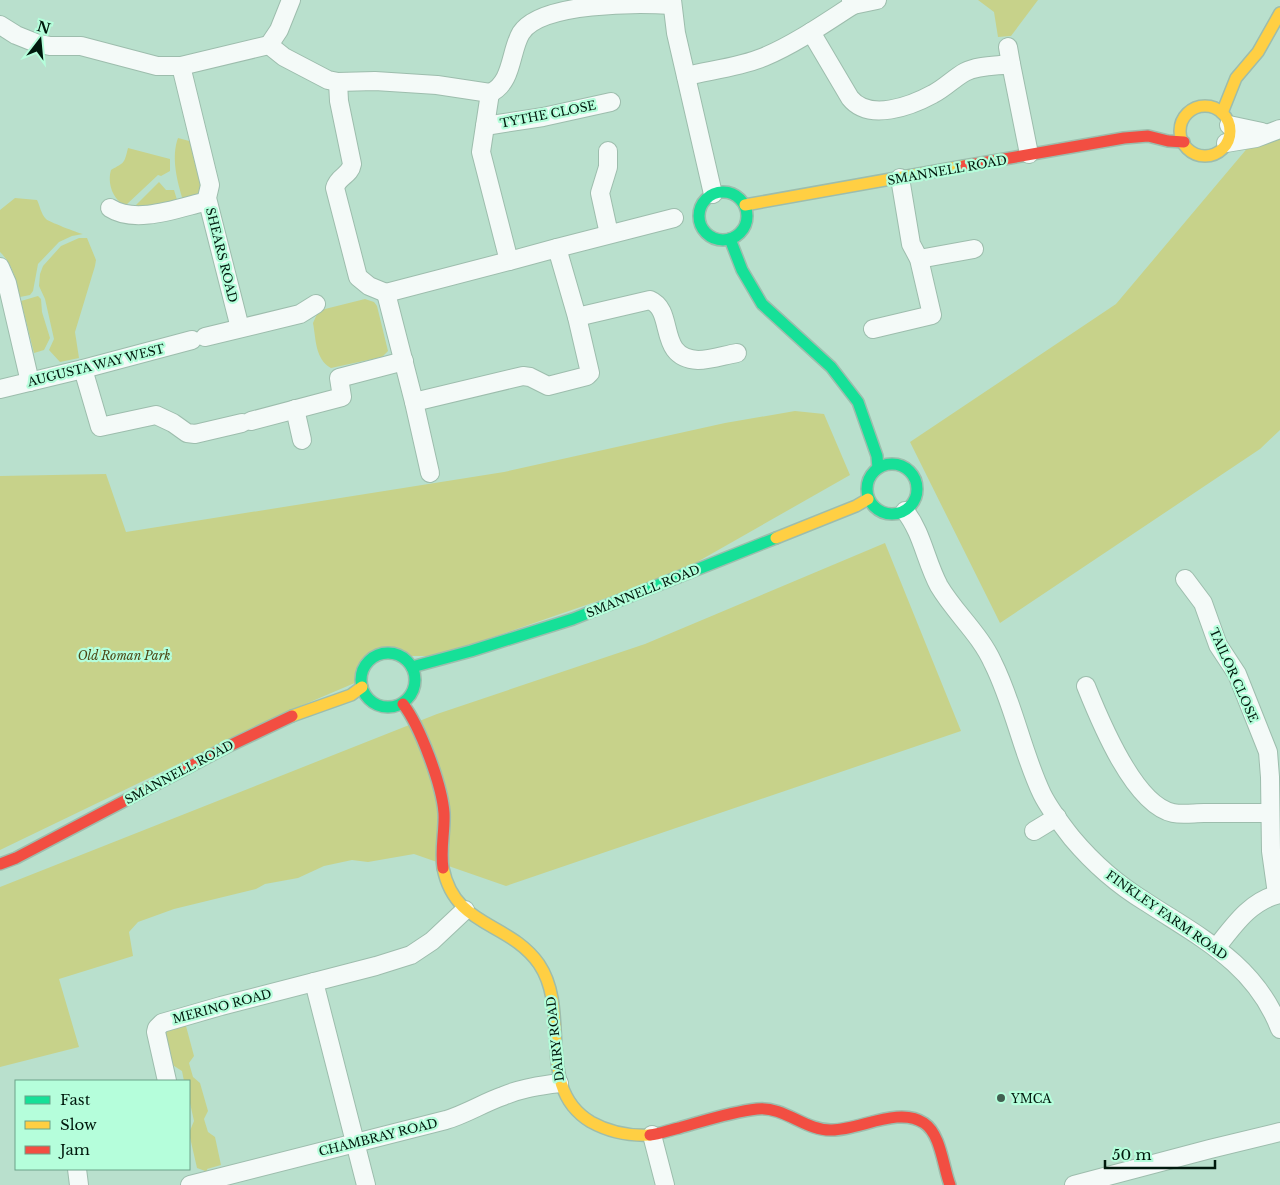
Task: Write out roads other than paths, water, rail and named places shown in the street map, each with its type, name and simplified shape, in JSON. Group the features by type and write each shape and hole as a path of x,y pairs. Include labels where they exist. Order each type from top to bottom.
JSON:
{"street":[{"path":"0,25 16,35 36,43 50,46 81,46 157,66 181,66 269,45 279,30 291,0"},
{"path":"686,76 762,58 810,32 852,2 877,0"},
{"path":"269,45 284,57 320,77 338,82 430,85 490,93 497,89 505,79 522,32 537,20 591,6 672,2 676,34 713,194"},
{"path":"1212,98 1214,108 1225,119 1230,134 1226,143 1217,153 1202,156 1187,148 1184,142 1180,130 1187,114 1212,98 1236,78 1258,52 1280,13"},
{"path":"810,32 850,98 857,104 871,110 897,107 924,98 970,70 1011,64"},
{"path":"1008,47 1029,154"},
{"name":"SHEARS ROAD","path":"181,66 210,185 207,198 240,328"},
{"path":"1225,119 1236,78"},
{"path":"338,82 339,101 352,164 351,170 347,175 339,179 335,188 358,277 369,286 386,293 674,218"},
{"path":"490,93 481,152 509,261"},
{"name":"TYTHE CLOSE","path":"485,126 611,102"},
{"path":"1225,119 1274,131"},
{"name":"SMANNELL ROAD","path":"1148,136 1165,127 1182,124"},
{"path":"1226,143 1256,138 1274,131"},
{"name":"SMANNELL ROAD","path":"745,205 1124,138 1148,136 1168,141 1184,142"},
{"path":"608,151 608,167 600,193 609,234"},
{"path":"873,329 932,316 919,260 911,244 900,178"},
{"path":"719,192 731,193 742,200 745,205 748,213 744,229 730,239 722,240 715,238 703,228 699,213 706,199 713,194 719,192"},
{"path":"110,208 123,214 143,216 204,202 207,198"},
{"path":"730,239 742,270 762,304 831,367 858,402 877,456 878,468"},
{"path":"414,402 523,376 530,377 548,386 588,376 590,369 557,248"},
{"path":"919,260 974,248"},
{"path":"0,266 7,283 30,382"},
{"path":"386,293 430,473"},
{"path":"577,317 650,300 661,309 672,348 679,353 698,360 738,353"},
{"name":"AUGUSTA WAY WEST","path":"0,389 300,314 316,304"},
{"path":"83,369 101,431 156,415 173,423 186,433 196,434 342,397 339,378 404,361"},
{"path":"295,409 302,440"},
{"path":"892,464 899,465 906,468 915,479 917,493 905,511 884,513 877,510 868,499 867,485 873,472 878,468 892,464"},
{"name":"SMANNELL ROAD","path":"412,666 471,651 573,619 856,506 868,499"},
{"name":"FINKLEY FARM ROAD","path":"905,511 918,533 928,562 940,586 951,604 978,637 991,658 1010,702 1042,794 1056,817 1080,847 1112,878 1147,903 1182,924 1242,969 1258,988 1272,1010 1280,1029"},
{"name":"TAILOR CLOSE","path":"1185,579 1203,603 1220,650 1240,682 1268,752 1275,776 1270,812 1271,851 1278,894"},
{"path":"387,653 397,654 409,662 414,671 416,681 411,696 403,704 394,707 384,707 375,704 368,698 362,687 361,680 364,669 369,661 378,655 387,653"},
{"path":"1086,686 1116,752 1146,797 1156,805 1164,810 1181,814 1270,812"},
{"name":"SMANNELL ROAD","path":"0,864 16,858 282,720 351,696 362,687"},
{"name":"DAIRY ROAD","path":"403,704 409,712 440,790 444,818 442,849 444,873 452,895 465,910 522,946 539,964 545,974 554,1008 559,1083 563,1094 576,1112 593,1124 618,1132 652,1135 759,1108 779,1110 826,1130 900,1116 910,1117 927,1123 932,1129 950,1185"},
{"path":"1034,831 1056,817"},
{"path":"1216,948 1253,906 1266,897 1278,894"},
{"name":"MERINO ROAD","path":"167,1080 156,1032 162,1023 411,955 432,941 465,910"},
{"path":"314,982 366,1185"},
{"name":"CHAMBRAY ROAD","path":"191,1181 446,1120 519,1090 559,1083"},
{"path":"1074,1185 1280,1132"},
{"path":"652,1135 665,1185"},
{"path":"77,1170 79,1185"}],"place":[{"name":"YMCA","path":"1001,1098"}],"park label":[{"name":"Old Roman Park","path":"124,655"}]}
